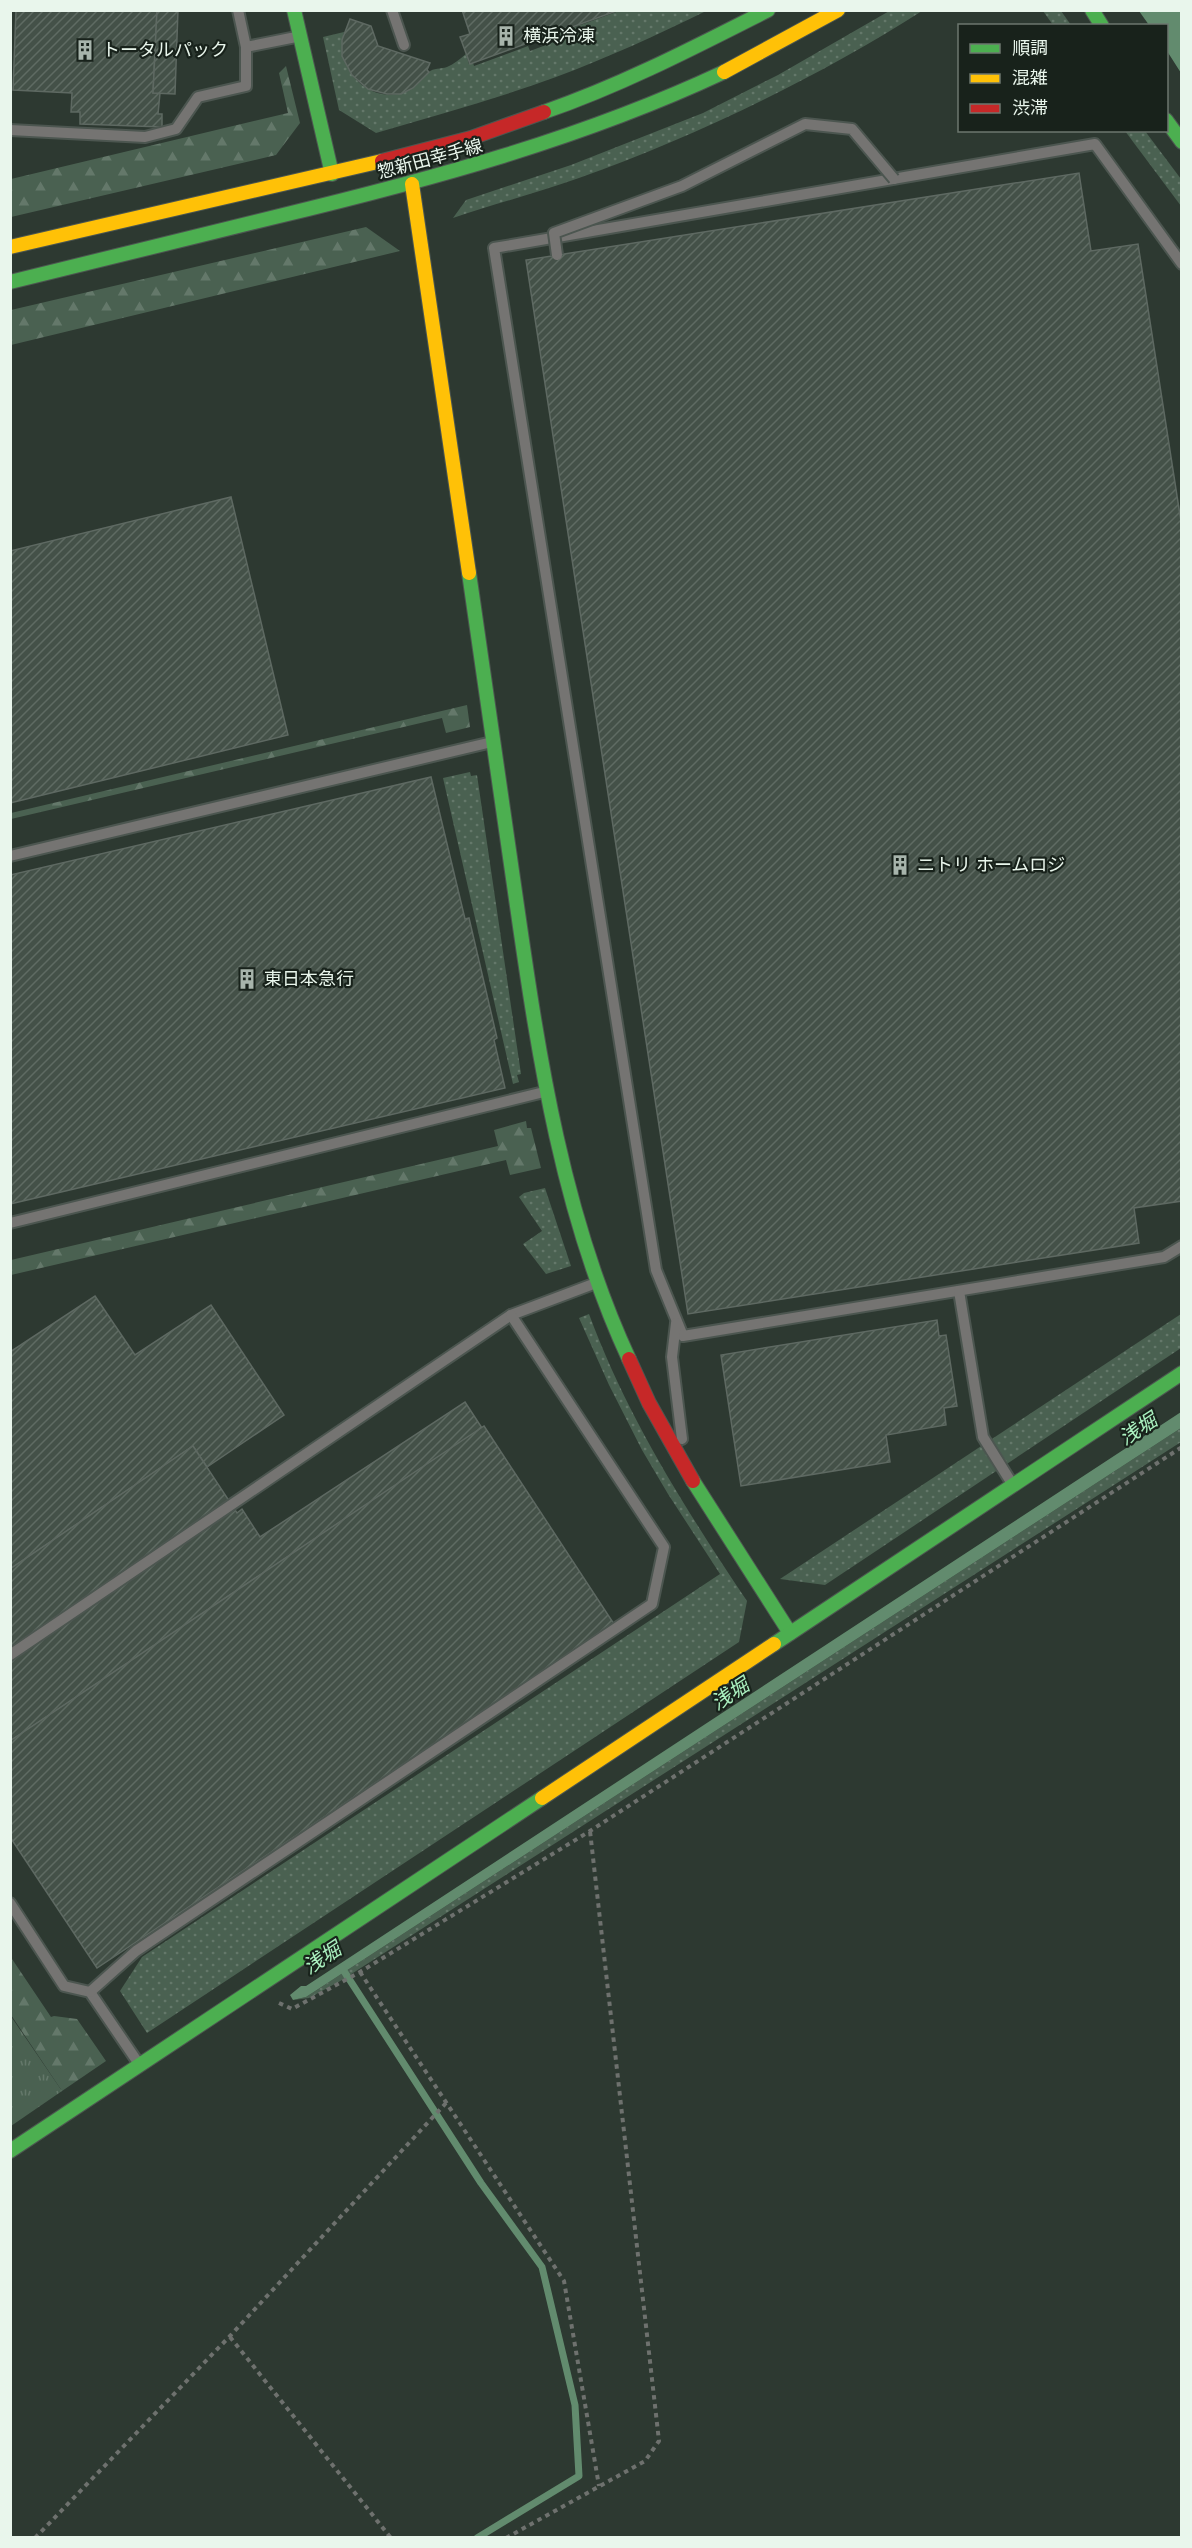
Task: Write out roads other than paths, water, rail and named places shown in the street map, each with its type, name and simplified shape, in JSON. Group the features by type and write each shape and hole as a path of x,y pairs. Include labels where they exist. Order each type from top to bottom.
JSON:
{"street":[{"path":"294,10 332,174"},
{"name":"惣新田幸手線","path":"10,247 332,174 471,138 528,120 654,67 768,10"},
{"name":"惣新田幸手線","path":"10,282 412,184 558,140 681,92 751,59 838,10"},
{"path":"1092,10 1101,24"},
{"path":"1168,121 1182,142"},
{"path":"412,184 536,1036 555,1134 610,1317 643,1389 685,1468 790,1633"},
{"path":"10,2151 1182,1373"}],"lane":[{"path":"10,130 145,137 176,129 198,97 246,86 246,47 238,10"},
{"path":"392,10 404,45"},
{"path":"246,47 300,36"},
{"path":"557,255 554,233 682,186 805,124 852,129 894,179"},
{"path":"1182,264 1095,144 494,248 656,1270 682,1336 1164,1257 1182,1246"},
{"path":"10,856 493,742"},
{"path":"10,1223 547,1091"},
{"path":"10,1655 511,1315 599,1282"},
{"path":"959,1291 983,1437 1013,1485"},
{"path":"90,1992 136,1951 652,1604 664,1547 511,1315"},
{"path":"676,1320 672,1357 685,1468"},
{"path":"10,1903 64,1986 90,1992 139,2064"}],"waterway":[{"name":"浅堀","path":"342,1968 481,2183 542,2267 575,2405 579,2476 477,2538"}],"place":[{"name":"横浜冷凍","path":"506,36"},
{"name":"トータルパック","path":"85,50"},
{"name":"ニトリ ホームロジ","path":"900,865"},
{"name":"東日本急行","path":"247,979"}]}
